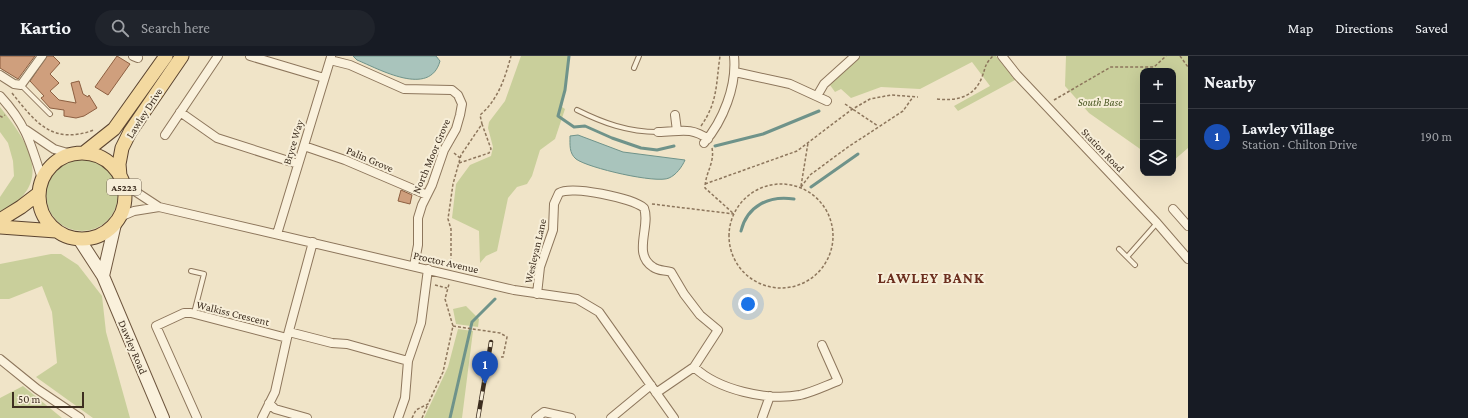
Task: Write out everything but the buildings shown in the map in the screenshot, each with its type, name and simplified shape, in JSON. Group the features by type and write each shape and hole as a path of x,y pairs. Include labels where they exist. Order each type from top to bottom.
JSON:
{"main road":[{"name":"Lawley Drive","path":"85,152 114,129 166,56"},
{"name":"Lawley Drive","path":"122,180 120,164 122,148 130,132 182,56"},
{"name":"A5223","path":"79,239 67,236 56,230 43,214 38,194 42,179 54,163 71,154 85,152 99,156 111,164 122,180 124,205 117,220"},
{"path":"0,220 22,208 38,194"},
{"path":"79,239 92,238 105,232 117,220"},
{"name":"A5223","path":"0,226 56,230"}],"street":[{"path":"0,75 14,84 21,85 42,56"},
{"path":"165,135 218,56"},
{"path":"250,56 324,78"},
{"path":"658,132 698,132 706,141 724,109 735,72 734,56"},
{"path":"817,96 824,84 855,56"},
{"name":"Station Road","path":"1002,56 1017,75 1157,223 1188,259"},
{"name":"Bryce Way","path":"277,234 331,58"},
{"name":"North Moor Grove","path":"331,58 350,65 380,80 404,88 432,91 444,89 452,90 458,95 462,104 456,129 444,150 418,218 418,245 414,266"},
{"path":"735,72 790,84 827,101"},
{"path":"0,96 13,110 26,129 42,179"},
{"path":"180,112 217,138 298,164"},
{"path":"676,116 677,131"},
{"path":"26,129 54,149 71,154"},
{"name":"Palin Grove","path":"304,146 345,160 427,195"},
{"name":"Proctor Avenue","path":"122,180 159,206 451,275 536,294 577,300 599,312 674,418"},
{"name":"Wesleyan Lane","path":"536,294 540,267 553,230 554,204 559,193 569,189 628,200 635,202 644,208 646,213 643,254 645,260 652,267 671,272 684,294 696,310 718,330 694,367 656,393"},
{"name":"Proctor Avenue","path":"117,220 134,211 159,206"},
{"path":"1173,209 1188,226"},
{"path":"103,276 117,220"},
{"name":"Dawley Road","path":"79,239 103,276 163,418"},
{"path":"262,418 275,392 288,335 314,242"},
{"path":"398,418 405,398 408,361 420,323 428,269"},
{"name":"Walkiss Crescent","path":"197,418 156,326 184,314 194,313 288,335 332,343 347,344 408,361"},
{"path":"694,367 703,376 727,387 770,396 800,395 838,381 822,345"},
{"path":"0,359 37,389 80,418"},
{"path":"611,418 650,385"},
{"path":"762,418 770,396"},
{"path":"269,403 275,409 307,418"},
{"path":"536,418 544,412 571,418"}],"lane":[{"path":"634,68 639,56"},
{"path":"21,85 50,114"},
{"path":"577,110 600,121 625,129 658,132"},
{"path":"1127,257 1157,223"},
{"path":"1119,249 1136,265"},
{"path":"191,271 204,274 194,313"}],"path":[{"path":"458,163 489,153 491,149 480,115 490,106 495,98 505,77 511,56"},
{"path":"698,132 715,102 720,56"},
{"path":"937,100 955,100 970,94 981,79 985,64 993,56"},
{"path":"1046,106 1111,67 1154,67 1166,56"},
{"path":"1180,56 1188,67"},
{"path":"12,92 36,123 50,131 72,135 94,130"},
{"path":"705,184 797,151 851,110 870,99 891,95 918,97"},
{"path":"800,188 810,175 878,126 903,111 913,97"},
{"path":"844,104 851,110 878,126"},
{"path":"422,418 443,372 453,326 445,300 451,275 452,229 448,220 453,184 461,155 482,124"},
{"path":"706,141 712,148 713,159 705,188 718,198 734,214"},
{"path":"800,188 808,142"},
{"path":"774,184 788,184 812,194 821,203 828,214 833,231 832,248 825,264 813,277 798,286 781,288 764,285 748,277 737,264 730,248 729,230 734,214 746,198 762,188 774,184"},
{"path":"647,204 734,214"},
{"path":"431,284 448,288"},
{"path":"453,326 500,333 506,337 503,357 500,357"},
{"path":"412,418 416,410 428,404"}],"green space":[{"path":"521,56 569,56 562,107 565,109 555,139 540,150 532,176 527,184 517,187 508,198 497,251 486,256 480,263 479,231 452,218 456,184 470,165 491,156 493,147 488,128 489,122 505,101"},
{"path":"859,56 996,56 1015,80 958,111 954,106 990,86 972,62 920,89 881,87 851,98 841,89 835,92 830,85"},
{"name":"South Base","path":"1066,56 1188,56 1188,148 1176,158 1176,68 1140,68 1140,149 1089,113 1065,86"},
{"path":"0,107 11,121 28,149 32,163 32,176 27,189 17,202 0,213 0,197 14,176 13,161 8,143 0,132"},
{"path":"82,159 102,165 112,175 118,195 112,215 102,225 82,231 62,225 52,215 46,195 52,175 62,165"},
{"path":"51,254 61,254 78,265 102,296 106,332 130,418 93,418 36,377 57,363 52,312 42,286 9,299 0,299 0,264"},
{"path":"466,306 479,319 478,327 456,324 453,309"},
{"path":"458,329 473,331 462,418 424,418 448,367"},
{"path":"23,386 62,418 0,418 0,398"}],"water":[{"path":"353,56 436,56 440,61 434,72 426,78 415,79 403,78 390,74 357,60"},
{"path":"578,135 623,152 685,160 674,175 669,178 662,179 637,177 608,171 583,163 574,157 570,146 570,136"}],"waterway":[{"path":"569,56 565,90 558,116 574,127 585,126 612,138 641,148 657,150 674,146"},
{"path":"715,146 763,134 819,111"},
{"path":"811,187 858,154"},
{"path":"741,231 748,215 760,204 776,199 794,199"},
{"path":"450,418 472,322 495,299"}],"railway":[{"path":"478,418 491,342"}],"place":[{"name":"Lawley Village","path":"485,384"}],"district":[{"name":"LAWLEY BANK","path":"931,278"}]}
